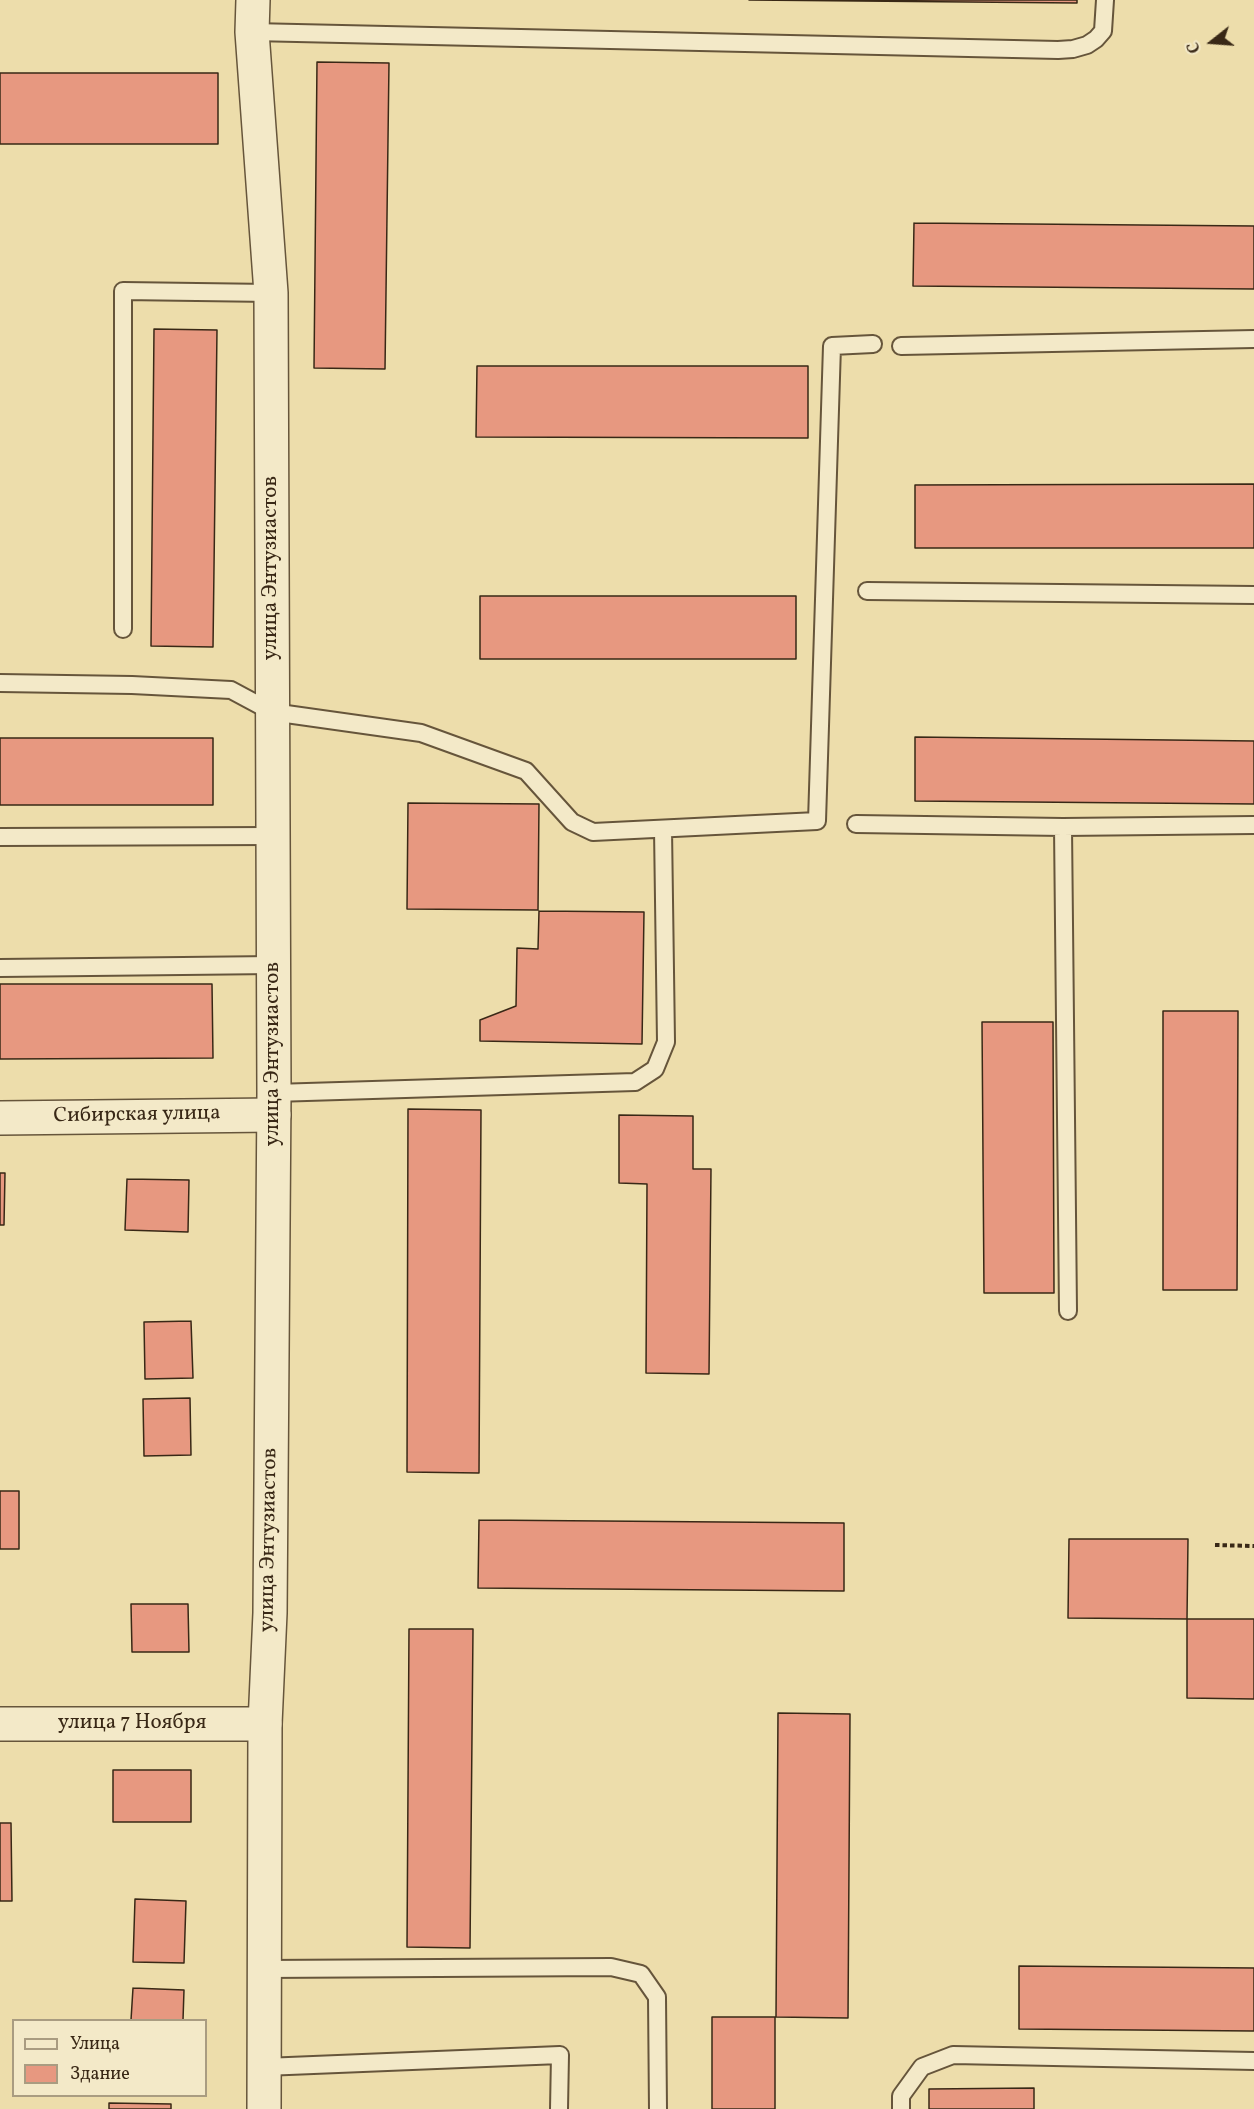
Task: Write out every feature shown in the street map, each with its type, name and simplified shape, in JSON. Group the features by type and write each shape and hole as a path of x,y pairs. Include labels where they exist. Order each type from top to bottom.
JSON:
{"street":[{"name":"улица Энтузиастов","path":"253,0 252,32 271,293 274,1104 270,1613 265,1724 264,2109"},
{"name":"Сибирская улица","path":"0,1118 274,1104"},
{"name":"улица 7 Ноября","path":"0,1724 265,1724"}],"lane":[{"path":"252,32 1058,50 1087,45 1096,39 1103,31 1105,0"},
{"path":"123,629 123,291 271,293"},
{"path":"901,346 1254,339"},
{"path":"0,683 132,685 231,690 272,712 421,733 526,771 572,822 593,832 817,820 832,346 873,344"},
{"path":"867,591 1254,595"},
{"path":"856,824 1254,825"},
{"path":"1063,826 1068,1311"},
{"path":"274,1104 635,1082 655,1069 666,1042 663,829"},
{"path":"0,837 273,836"},
{"path":"0,968 274,964"},
{"path":"264,1969 611,1967 640,1974 657,1997 658,2109"},
{"path":"264,2067 560,2055 559,2109"},
{"path":"901,2109 901,2096 922,2067 953,2055 1254,2061"}],"path":[{"path":"1215,1545 1254,1545"}],"building":[{"path":"749,0 1077,0 1077,3"},
{"path":"317,62 389,63 385,369 314,368"},
{"path":"0,73 218,73 218,144 0,144"},
{"path":"914,223 1254,226 1254,289 913,286"},
{"path":"154,329 217,330 213,647 151,646"},
{"path":"477,366 808,366 808,438 476,437"},
{"path":"1254,484 1254,548 915,548 915,485"},
{"path":"480,596 796,596 796,659 480,659"},
{"path":"915,737 1254,741 1254,804 915,801"},
{"path":"0,738 213,738 213,805 0,805"},
{"path":"408,803 539,804 538,910 407,909"},
{"path":"539,911 644,912 642,1044 480,1041 480,1020 516,1006 517,948 538,949"},
{"path":"0,984 212,984 213,1058 0,1059"},
{"path":"1163,1011 1238,1011 1237,1290 1163,1290"},
{"path":"982,1022 1053,1022 1054,1293 984,1293"},
{"path":"408,1109 481,1110 479,1473 407,1472"},
{"path":"619,1115 693,1116 693,1169 711,1169 709,1374 646,1373 647,1184 619,1183"},
{"path":"0,1173 5,1173 4,1225 0,1225"},
{"path":"127,1179 189,1180 188,1232 125,1230"},
{"path":"191,1321 193,1378 145,1379 144,1322"},
{"path":"190,1398 191,1455 144,1456 143,1399"},
{"path":"0,1491 19,1491 19,1549 0,1549"},
{"path":"479,1520 844,1523 844,1591 478,1588"},
{"path":"1069,1539 1188,1539 1187,1619 1068,1618"},
{"path":"131,1604 188,1604 189,1652 132,1652"},
{"path":"1187,1619 1254,1619 1254,1699 1187,1698"},
{"path":"409,1629 473,1629 470,1948 407,1947"},
{"path":"778,1713 850,1714 848,2018 776,2017"},
{"path":"113,1770 191,1770 191,1822 113,1822"},
{"path":"0,1823 11,1823 12,1901 0,1901"},
{"path":"135,1899 186,1901 184,1963 133,1962"},
{"path":"1019,1966 1254,1968 1254,2031 1019,2029"},
{"path":"133,1988 184,1990 183,2019 131,2019"},
{"path":"712,2017 775,2017 775,2109 712,2109"},
{"path":"1034,2088 1034,2109 929,2109 929,2089"},
{"path":"109,2103 171,2104 171,2109 109,2109"}]}
